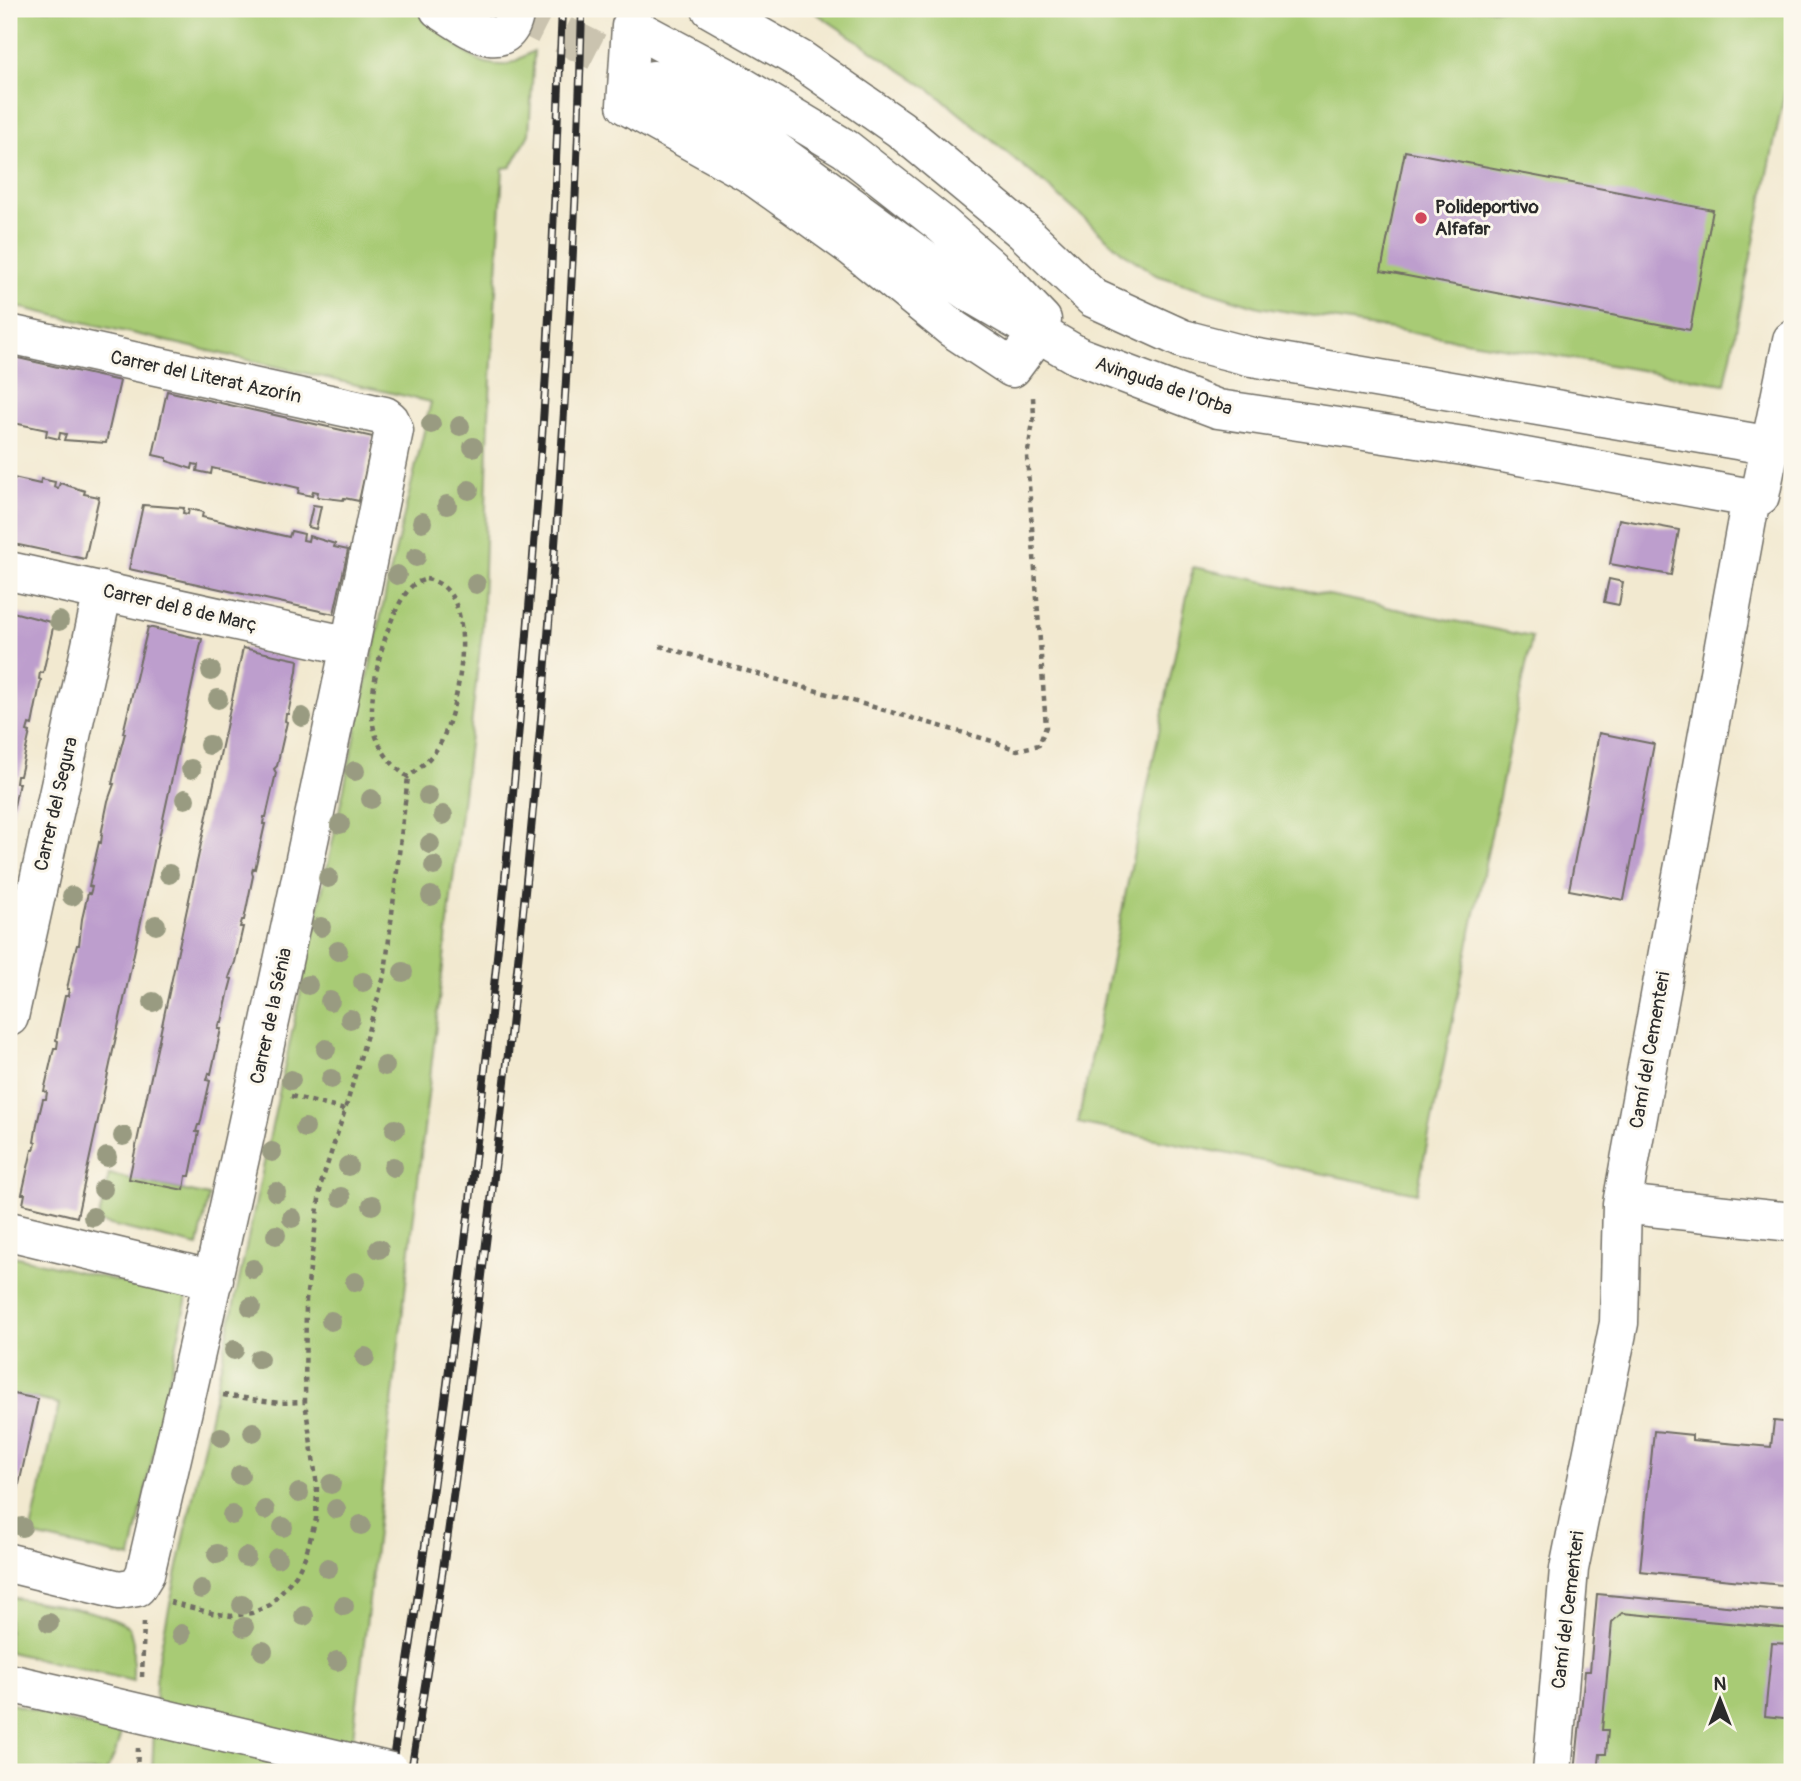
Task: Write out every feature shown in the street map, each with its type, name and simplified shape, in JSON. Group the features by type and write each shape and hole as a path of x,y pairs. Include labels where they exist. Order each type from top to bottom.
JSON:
{"street":[{"path":"439,9 473,30 492,37 505,33 510,28 515,9"},
{"path":"711,9 801,60 900,129 1024,232 1093,298 1183,339 1252,357 1772,446"},
{"path":"1038,333 1012,368 954,329 852,247 749,173 626,105 631,26 728,78 846,149 1000,276 1078,356"},
{"name":"Avinguda de l'Orba","path":"653,80 747,131 967,291 1078,356 1218,409 1477,448 1751,498"},
{"name":"Carrer del Literat Azorín","path":"9,334 385,416 394,430"},
{"name":"Camí del Cementeri","path":"1552,1772 1569,1569 1619,1323 1622,1204 1751,498 1760,496 1792,340"},
{"path":"1362,430 1368,376"},
{"name":"Carrer de la Sénia","path":"9,1563 119,1590 137,1587 145,1574 214,1280 351,646 394,430"},
{"name":"Carrer del 8 de Març","path":"9,571 351,646"},
{"name":"Carrer del Segura","path":"9,1017 103,591"},
{"path":"1622,1204 1792,1222"},
{"path":"9,1231 214,1280"},
{"path":"9,1683 391,1772"}],"path":[{"path":"660,646 1017,750 1039,745 1045,727 1027,456 1034,417 1033,394"},
{"path":"170,1602 232,1616 252,1613 270,1605 296,1575 305,1557 316,1519 317,1486 305,1402 306,1300 321,1184 385,973 408,777 427,762 441,743 456,701 463,651 461,621 450,593 438,581 426,579 414,583 394,615 379,661 372,696 372,723 382,750 397,770 408,777"},
{"path":"288,1095 345,1110"},
{"path":"215,1393 279,1403 305,1402"}],"green space":[{"path":"9,9 414,9 466,53 490,64 504,65 534,51 529,134 511,167 503,168 489,415 482,632 349,1772 152,1772 157,1665 388,582 431,402 9,305"},
{"name":"Polideportivo Alfafar","path":"810,9 1792,9 1792,56 1725,384 1259,307 1156,275 1121,251 932,91"},
{"path":"1193,567 1532,637 1417,1193 1078,1123"},
{"path":"109,1174 209,1196 198,1246 98,1222"},
{"path":"9,1255 187,1297 131,1558 30,1535 59,1404 9,1393"},
{"path":"1600,1595 1792,1613 1792,1772 1584,1772"},
{"path":"9,1597 86,1611 129,1627 133,1642 133,1681 9,1652"},
{"path":"9,1703 62,1720 121,1733 106,1772 9,1772"}],"building":[{"path":"1405,151 1713,210 1690,330 1381,271"},
{"path":"9,356 120,381 106,443 64,440 66,434 60,433 59,439 46,436 47,430 9,422"},
{"path":"167,391 373,437 359,501 317,497 318,492 313,491 312,496 298,493 299,488 212,468 211,474 197,471 198,465 193,464 192,469 153,455"},
{"path":"9,477 40,484 41,479 55,482 54,487 58,488 60,483 85,491 84,494 99,497 85,559 9,543"},
{"path":"143,505 184,508 183,513 188,514 189,509 203,512 202,517 289,537 291,531 304,534 303,540 308,541 309,536 348,550 334,614 129,569"},
{"path":"313,505 321,506 316,529 308,527"},
{"path":"1619,519 1679,530 1671,575 1610,564"},
{"path":"1609,579 1623,582 1619,605 1604,602"},
{"path":"9,611 54,623 43,673 40,672 41,680 32,725 29,724 27,731 30,732 20,776 17,776 16,783 19,783 10,824"},
{"path":"148,627 202,639 77,1217 23,1204 25,1194 22,1194 36,1143 34,1142 43,1099 46,1099 47,1092 44,1091 54,1048 57,1048 56,1040 65,996 68,996 67,989 79,945 82,919 92,887 89,886 99,842 101,843"},
{"path":"243,648 298,660 297,671 277,766 274,769 276,773 264,817 265,824 255,869 253,868 252,872 244,920 240,927 243,927 229,978 232,979 218,1029 221,1029 211,1074 209,1073 207,1080 210,1081 196,1132 199,1132 190,1176 186,1176 184,1190 129,1179"},
{"path":"1599,733 1654,744 1624,900 1569,890"},
{"path":"9,1393 38,1399 10,1525 9,1525"},
{"path":"1774,1421 1792,1423 1792,1586 1640,1571 1654,1431 1692,1435 1692,1440 1771,1447"},
{"path":"1597,1594 1792,1612 1792,1629 1622,1613 1612,1622 1602,1730 1608,1730 1606,1754 1600,1754 1598,1772 1575,1772 1585,1671 1590,1671"},
{"path":"1772,1643 1792,1644 1792,1719 1765,1716"}],"tunnel":[{"path":"512,9 653,80"}],"railway":[{"path":"391,1772 440,1439 499,938 542,436 562,9"},
{"path":"411,1772 445,1557 474,1337 537,769 566,389 582,9"}],"place":[{"name":"Polideportivo Alfafar","path":"1421,218"}]}
